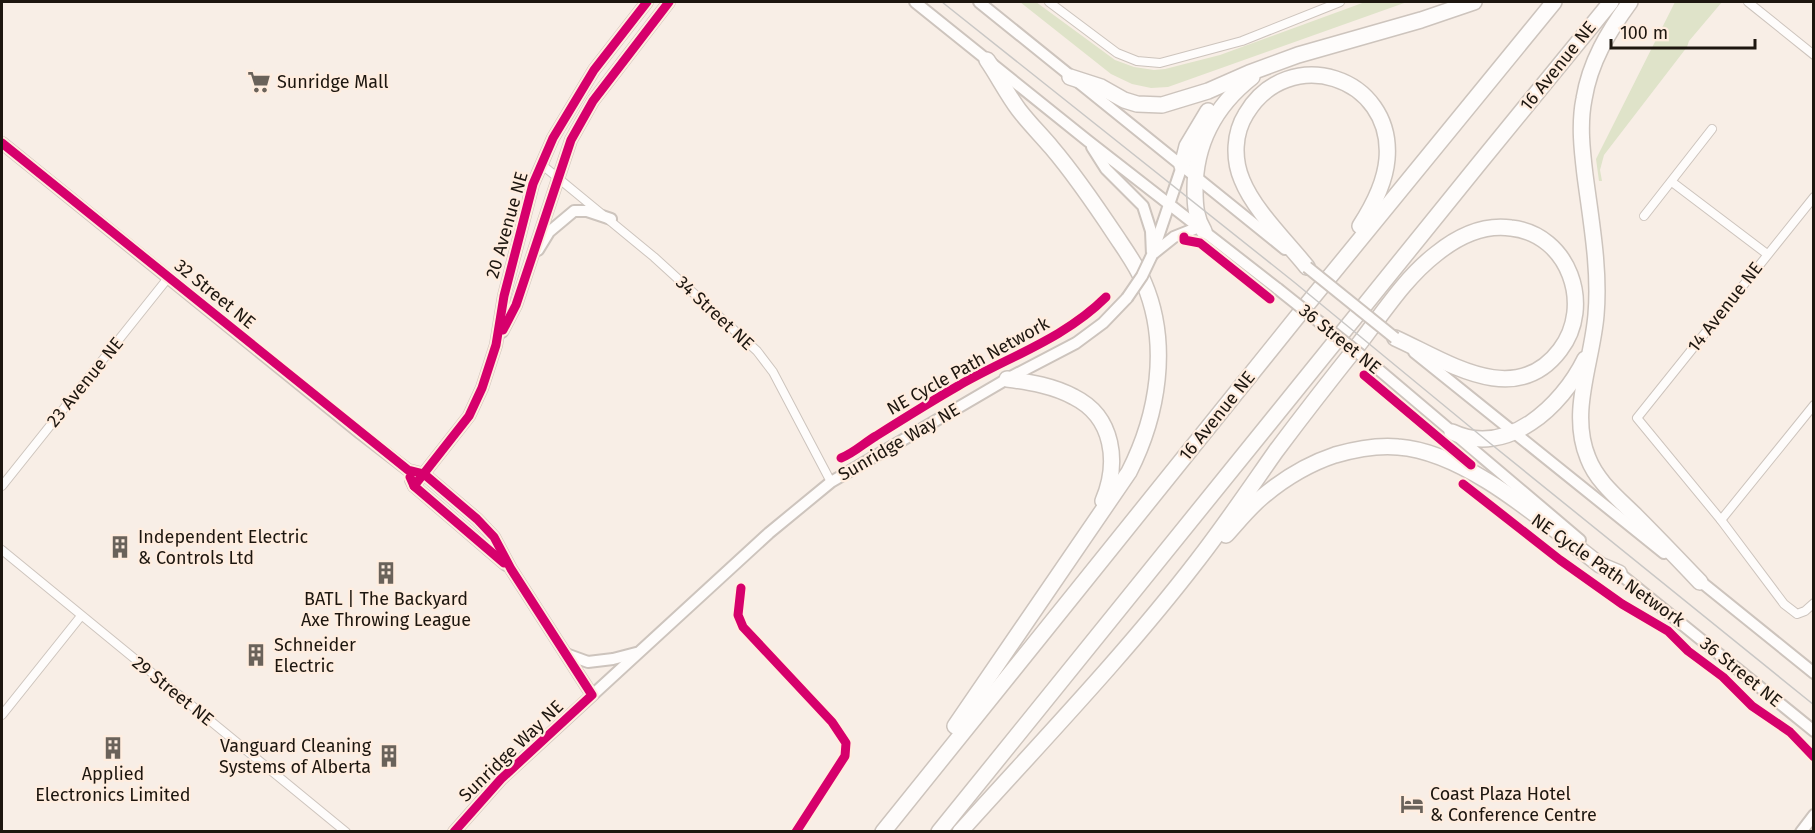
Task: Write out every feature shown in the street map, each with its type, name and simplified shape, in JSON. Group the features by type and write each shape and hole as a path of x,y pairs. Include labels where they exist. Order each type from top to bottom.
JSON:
{"highway":[{"path":"1070,77 1101,87 1124,100 1137,104 1162,105 1190,98 1249,73 1316,50 1421,20 1474,2"},
{"name":"16 Avenue NE","path":"882,831 1554,2"},
{"name":"16 Avenue NE","path":"939,831 1186,528 1438,212 1611,2"},
{"path":"1630,2 1596,55 1586,84 1583,102 1582,147 1596,280 1594,330 1580,410 1581,436 1588,461 1605,485 1700,582"},
{"path":"882,831 885,818 970,706 1129,472 1139,453 1150,420 1157,388 1158,360 1152,307 1135,263 1053,149 1019,110 987,60"},
{"path":"1201,229 1198,220 1195,177 1199,151 1209,126 1216,114 1240,86 1272,65"},
{"path":"1182,166 1187,146 1206,114 1232,85 1249,73"},
{"path":"1307,267 1247,190 1238,168 1236,145 1243,119 1257,98 1269,88 1293,76 1321,75 1352,86 1376,110 1386,134 1388,159 1381,187 1368,214 1319,280 1309,302"},
{"path":"960,831 1135,637 1197,561 1320,392 1412,278 1435,254 1472,232 1485,228 1512,228 1525,231 1550,245 1567,265 1572,278 1576,315 1567,339 1552,359 1541,369 1530,374 1510,379 1464,371 1395,338"},
{"path":"1452,432 1473,440 1486,440 1513,432 1539,417 1567,389 1587,354 1594,330"},
{"path":"1007,379 1066,393 1085,404 1101,422 1111,446 1113,470 1110,484 1092,529"},
{"path":"1197,561 1260,499 1277,485 1309,466 1326,458 1363,448 1400,447 1434,454 1449,460 1491,484 1600,565 1619,573"}],"street":[{"name":"20 Avenue NE","path":"496,345 504,296 517,243 533,184 541,164 553,138 581,90 647,2"},
{"name":"20 Avenue NE","path":"414,486 468,416 482,388 496,345 516,305 572,140 593,101 669,2"},
{"name":"36 Street NE","path":"915,2 1372,364 1619,573 1814,731"},
{"name":"36 Street NE","path":"980,2 1070,77 1814,673"},
{"path":"1049,2 1117,52 1137,61 1160,63 1242,41 1317,6 1340,2"},
{"path":"1748,2 1814,55"},
{"path":"1644,216 1713,129"},
{"path":"1088,141 1106,169 1143,206 1151,231 1152,255"},
{"name":"32 Street NE","path":"2,143 408,470 424,474 477,519 494,537 511,569 592,695"},
{"name":"34 Street NE","path":"541,164 611,219 757,351 773,372 831,482"},
{"name":"Sunridge Way NE","path":"454,831 501,779 769,533 831,482 1007,379 1076,343 1103,323 1142,276 1152,255 1182,166"},
{"path":"1672,182 1767,254"},
{"name":"14 Avenue NE","path":"1721,520 1637,418 1814,197"},
{"path":"531,260 549,232 574,211 587,211 611,219"},
{"path":"1152,255 1174,237 1201,229"},
{"name":"23 Avenue NE","path":"2,486 168,278"},
{"path":"1814,405 1721,520 1791,610 1797,614 1805,611 1814,603"},
{"name":"32 Street NE","path":"408,470 414,486 511,569"},
{"name":"29 Street NE","path":"2,550 346,831"},
{"path":"2,715 81,616"},
{"path":"566,654 588,662 614,659 639,652"},
{"path":"1801,831 1814,816"}],"green space":[{"path":"1020,2 1036,2 1115,60 1134,67 1154,70 1220,55 1365,2 1407,2 1168,87 1151,88 1132,84 1111,74"},
{"path":"1675,2 1722,2 1689,41 1687,47 1604,155 1600,170 1602,181 1599,181 1596,159"}],"tram line":[{"path":"942,2 1294,282 1814,705"}],"cycle path":[{"path":"414,486 469,416 482,388 496,345 504,296 533,184 553,138 594,70 647,2"},
{"path":"503,330 516,305 571,140 593,101 669,2"},
{"path":"2,143 408,470 424,474 477,519 494,537 511,569 592,695 501,779 454,832"},
{"path":"1184,237 1184,240 1200,243 1270,299"},
{"name":"NE Cycle Path Network","path":"841,458 958,386 1054,336 1090,312 1106,297"},
{"path":"1364,375 1471,465"},
{"path":"410,477 414,486 504,563"},
{"name":"NE Cycle Path Network","path":"1463,484 1560,560 1622,604 1668,631 1688,651 1723,677 1752,706 1790,732 1814,757"},
{"path":"741,588 738,615 743,627 832,722 846,743 845,756 796,832"}],"place":[{"name":"Sunridge Mall","path":"259,82"},
{"name":"Independent Electric & Controls Ltd","path":"120,547"},
{"name":"BATL | The Backyard Axe Throwing League","path":"386,573"},
{"name":"Schneider Electric","path":"256,655"},
{"name":"Applied Electronics Limited","path":"113,748"},
{"name":"Vanguard Cleaning Systems of Alberta","path":"389,756"},
{"name":"Coast Plaza Hotel & Conference Centre","path":"1412,804"}]}
